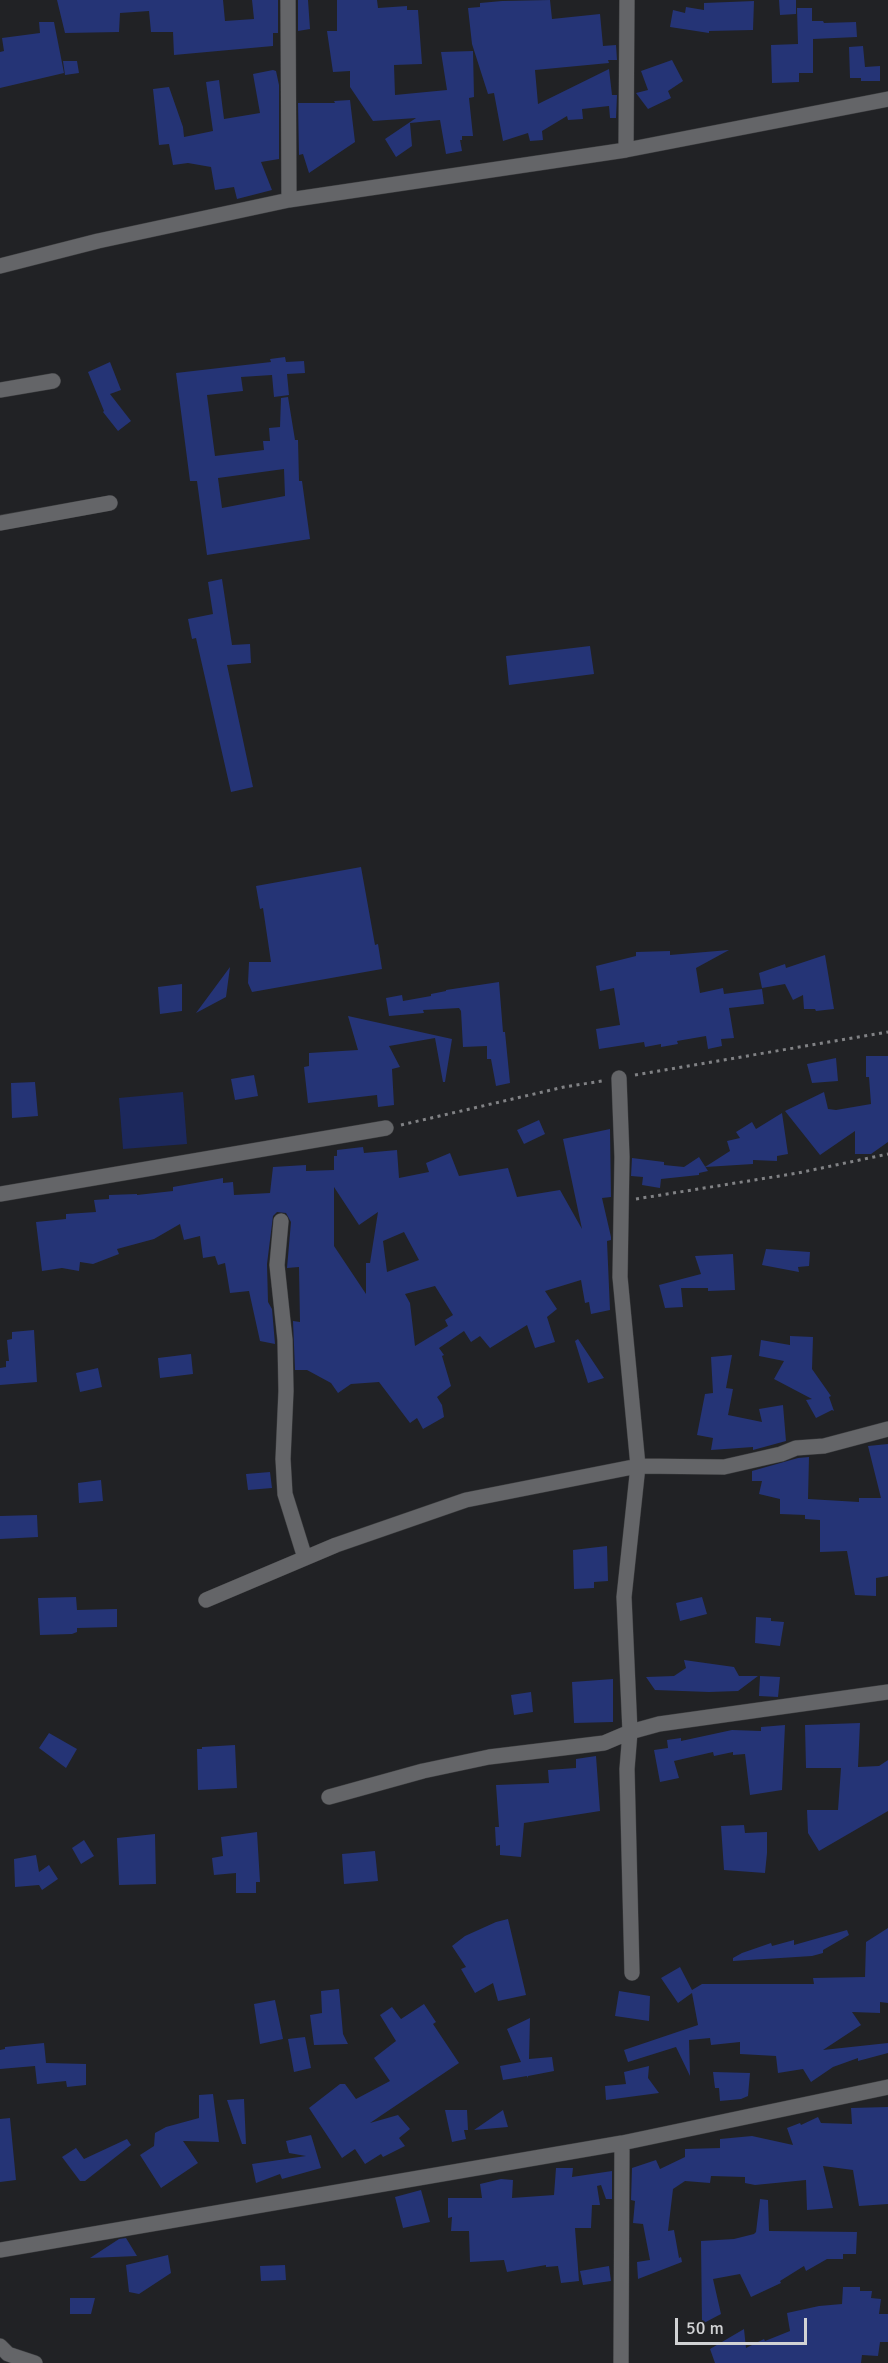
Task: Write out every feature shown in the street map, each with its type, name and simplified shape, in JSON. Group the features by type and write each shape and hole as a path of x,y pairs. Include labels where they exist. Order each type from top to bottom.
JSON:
{"street":[{"path":"288,0 289,200"},
{"path":"626,150 627,0"},
{"path":"0,266 98,240 289,200 626,150 888,99"},
{"path":"0,390 53,381"},
{"path":"0,523 110,503"},
{"path":"619,1078 622,1201 620,1277 638,1466 624,1597 630,1732 627,1769 632,1973"},
{"path":"0,1194 386,1128"},
{"path":"281,1221 277,1265 285,1340 286,1390 283,1459 285,1494 305,1558"},
{"path":"206,1600 336,1545 466,1500 638,1466 724,1467 781,1454 796,1448 824,1446 888,1429"},
{"path":"329,1797 434,1768 489,1757 604,1743 630,1732 659,1724 888,1692"},
{"path":"0,2250 622,2143 888,2087"},
{"path":"621,2363 622,2143"},
{"path":"0,2346 8,2354 35,2363"}],"path":[{"path":"622,1201 798,1173 888,1154"}],"shaded area":[{"path":"183,1092 187,1144 123,1149 119,1098"}],"building":[{"path":"57,0 223,0 225,21 254,19 252,0 278,0 278,33 273,33 273,46 174,55 173,32 151,32 149,11 120,13 119,32 65,33"},
{"path":"298,0 308,0 310,29 298,31"},
{"path":"337,0 377,0 378,8 407,6 407,10 418,10 422,64 394,65 395,95 447,90 441,52 473,51 474,97 469,98 473,136 462,136 460,140 462,151 446,154 440,120 410,123 412,146 396,157 385,139 416,118 373,121 350,87 350,71 333,72 327,31 337,31"},
{"path":"550,0 552,19 600,14 603,46 616,45 617,60 608,60 609,63 535,70 538,104 609,69 612,95 617,95 616,118 610,118 609,106 582,109 583,119 568,120 567,116 542,131 543,140 530,141 528,133 503,141 494,93 488,94 472,44 468,8 480,7 480,3"},
{"path":"779,0 796,0 796,14 780,15"},
{"path":"754,1 753,30 709,31 709,33 670,27 673,10 685,13 686,7 704,10 704,3"},
{"path":"797,8 812,8 812,21 856,22 857,37 813,39 813,73 799,73 799,82 772,83 771,45 798,44"},
{"path":"39,22 54,22 64,73 0,88 0,52 4,51 2,38 40,33"},
{"path":"863,46 865,67 880,66 880,81 861,81 861,78 850,78 849,47"},
{"path":"672,60 683,81 668,91 671,98 648,109 636,93 648,90 641,71"},
{"path":"63,61 77,61 79,73 65,75"},
{"path":"276,71 279,85 279,159 261,162 272,190 237,199 234,187 215,190 211,167 188,163 173,165 169,144 159,145 153,89 169,87 183,127 184,137 213,131 206,82 219,80 224,119 260,113 253,74"},
{"path":"350,100 355,142 309,173 303,154 299,155 298,103 335,103 334,101"},
{"path":"285,357 286,362 304,361 305,373 287,374 289,395 274,397 272,375 241,377 243,391 207,395 215,456 264,450 263,441 270,441 269,428 280,427 281,398 288,397 295,440 298,440 299,481 302,481 310,539 207,555 197,481 190,481 176,373 271,362 270,359","holes":["284,469 285,496 222,508 218,478"]},
{"path":"110,362 121,390 110,394 131,421 118,431 103,412 88,372"},
{"path":"222,579 232,645 250,644 251,663 227,665 253,787 231,792 196,638 192,639 188,619 213,614 208,582"},
{"path":"590,646 594,674 509,685 506,656"},
{"path":"361,867 375,945 378,944 382,969 252,992 248,983 249,962 271,962 263,908 260,909 256,886"},
{"path":"729,950 696,968 700,993 723,988 724,994 762,989 764,1004 729,1008 734,1038 721,1039 722,1046 708,1049 706,1036 677,1041 678,1044 661,1047 661,1044 645,1047 644,1042 599,1049 596,1029 620,1025 614,988 600,991 596,966 636,956 636,952 670,951 670,955"},
{"path":"825,955 834,1009 816,1011 815,1009 804,1009 803,995 793,1000 785,984 762,988 759,973 785,964 786,968"},
{"path":"230,967 226,997 196,1013"},
{"path":"499,982 510,1083 496,1086 491,1059 487,1059 487,1046 463,1047 459,1008 423,1010 424,1013 389,1016 386,998 402,995 403,1001 431,996 431,994 446,990"},
{"path":"182,984 182,1011 160,1014 158,987"},
{"path":"348,1016 452,1039 445,1082 443,1082 435,1038 389,1046 400,1067 392,1069 394,1105 378,1107 377,1095 308,1103 304,1067 309,1066 309,1053 358,1050"},
{"path":"866,1056 888,1056 888,1142 871,1154 855,1154 855,1131 820,1155 785,1111 824,1092 828,1109 836,1110 871,1104 869,1077 866,1077"},
{"path":"836,1058 838,1081 812,1083 807,1064"},
{"path":"254,1075 258,1096 235,1100 231,1079"},
{"path":"35,1082 38,1116 12,1118 11,1083"},
{"path":"782,1113 788,1154 777,1156 777,1161 753,1160 753,1164 705,1167 730,1151 727,1141 740,1138 736,1132 752,1122 756,1129"},
{"path":"539,1120 545,1134 524,1144 517,1130"},
{"path":"610,1129 611,1197 602,1198 611,1237 611,1240 607,1241 610,1310 591,1314 589,1302 585,1303 581,1280 545,1291 557,1309 547,1317 555,1342 535,1348 527,1325 490,1348 480,1336 471,1342 464,1331 439,1348 444,1355 442,1356 451,1386 437,1397 442,1405 444,1417 423,1429 417,1418 410,1423 379,1382 351,1384 338,1393 331,1383 307,1370 295,1370 293,1321 300,1322 299,1267 287,1268 291,1222 286,1213 277,1212 273,1216 267,1264 268,1302 272,1309 275,1344 260,1341 249,1291 230,1293 225,1263 218,1265 215,1256 203,1258 200,1236 184,1240 180,1224 154,1239 117,1249 119,1254 93,1264 80,1262 79,1271 62,1268 42,1271 36,1222 66,1219 66,1214 96,1212 94,1200 109,1199 109,1195 173,1191 173,1187 223,1178 223,1183 233,1182 234,1195 270,1193 273,1167 306,1165 306,1171 334,1170 334,1156 337,1156 337,1150 363,1147 364,1153 397,1150 399,1178 429,1172 426,1163 450,1153 459,1176 508,1168 517,1197 560,1190 582,1229 563,1139","holes":["334,1187 359,1225 378,1212 370,1263 366,1263 366,1294 334,1246","404,1232 419,1260 387,1272 383,1241","435,1286 453,1315 445,1320 448,1326 415,1346 410,1303 405,1294"]},
{"path":"699,1157 708,1171 699,1173 699,1175 661,1179 660,1188 642,1185 643,1177 631,1176 632,1158 684,1167"},
{"path":"766,1249 810,1252 809,1266 798,1267 799,1272 762,1265"},
{"path":"733,1254 735,1290 708,1291 708,1288 681,1288 683,1307 665,1308 659,1285 701,1274 695,1256"},
{"path":"34,1330 37,1382 0,1385 0,1368 6,1367 6,1361 9,1361 7,1340 12,1339 12,1332"},
{"path":"790,1336 813,1337 812,1369 831,1396 829,1397 834,1411 816,1418 806,1400 812,1399 774,1379 784,1361 759,1356 761,1340 790,1345"},
{"path":"578,1339 604,1378 588,1383 575,1341"},
{"path":"191,1354 193,1374 160,1378 158,1358"},
{"path":"732,1355 726,1388 733,1389 728,1415 762,1422 759,1409 783,1405 786,1441 753,1450 753,1447 711,1450 713,1438 697,1435 705,1394 713,1393 711,1357"},
{"path":"98,1368 102,1387 80,1392 76,1373"},
{"path":"888,1444 888,1576 876,1578 876,1596 855,1595 847,1551 820,1552 820,1520 805,1519 805,1515 780,1514 780,1499 759,1494 762,1481 752,1481 752,1471 809,1457 808,1499 859,1502 859,1498 881,1498 868,1446"},
{"path":"270,1472 272,1488 248,1490 246,1474"},
{"path":"101,1480 103,1501 79,1503 78,1483"},
{"path":"37,1515 38,1537 0,1539 0,1516"},
{"path":"607,1546 608,1581 594,1582 594,1588 574,1589 573,1550"},
{"path":"76,1597 77,1610 117,1609 117,1627 77,1628 77,1632 72,1634 40,1635 38,1598"},
{"path":"702,1597 707,1614 680,1621 676,1603"},
{"path":"756,1617 784,1622 780,1646 755,1643"},
{"path":"684,1660 734,1667 739,1676 758,1676 738,1691 655,1690 646,1677 674,1676 686,1668"},
{"path":"760,1676 780,1677 778,1697 759,1696"},
{"path":"613,1679 613,1722 574,1723 572,1682"},
{"path":"531,1692 533,1712 514,1715 511,1695"},
{"path":"860,1723 858,1767 879,1766 888,1760 888,1811 819,1851 808,1833 807,1810 838,1810 841,1768 806,1768 805,1725"},
{"path":"785,1725 782,1790 750,1795 745,1754 733,1755 733,1752 714,1756 713,1752 674,1761 679,1778 660,1782 654,1750 668,1748 667,1740 681,1738 681,1741 732,1730 761,1731 761,1727"},
{"path":"49,1733 77,1749 66,1768 39,1748"},
{"path":"235,1745 237,1788 198,1790 197,1749"},
{"path":"596,1756 600,1811 524,1823 521,1857 500,1855 500,1845 496,1846 495,1827 499,1827 496,1785 549,1783 548,1770 576,1768 576,1759"},
{"path":"744,1825 745,1833 767,1832 765,1873 724,1870 721,1826"},
{"path":"257,1832 260,1882 256,1882 256,1893 236,1893 236,1873 214,1875 212,1858 223,1856 221,1837"},
{"path":"155,1834 156,1884 119,1885 117,1838"},
{"path":"84,1840 94,1856 81,1864 72,1848"},
{"path":"375,1851 378,1881 344,1884 342,1854"},
{"path":"36,1855 39,1872 49,1865 58,1879 42,1890 39,1885 15,1887 14,1859"},
{"path":"508,1919 526,1995 498,2001 493,1983 475,1993 461,1969 466,1967 452,1946 465,1936"},
{"path":"888,1928 888,2003 880,2002 880,2013 852,2012 861,2025 823,2050 888,2043 888,2053 858,2061 858,2058 833,2067 811,2082 803,2069 778,2073 776,2056 740,2054 740,2042 711,2045 710,2038 689,2040 690,2076 676,2047 628,2062 624,2050 698,2025 692,1993 678,2003 661,1978 680,1967 692,1990 702,1984 814,1984 813,1978 865,1977 866,1942"},
{"path":"847,1930 849,1935 823,1950 823,1953 812,1956 733,1961 733,1958 742,1953 771,1943 772,1946 794,1940 794,1945"},
{"path":"339,1989 343,2034 348,2044 314,2045 310,2015 322,2013 321,1991"},
{"path":"619,1991 650,1996 649,2021 615,2016"},
{"path":"275,2000 283,2039 260,2044 254,2004"},
{"path":"424,2004 436,2022 433,2024 459,2063 370,2123 398,2115 410,2129 399,2138 405,2146 383,2157 381,2154 365,2164 355,2149 342,2158 309,2108 340,2084 345,2084 356,2099 390,2081 374,2058 396,2041 380,2015 392,2007 401,2019"},
{"path":"530,2018 529,2059 552,2057 554,2071 528,2076 528,2078 527,2076 503,2080 500,2066 521,2062 507,2029"},
{"path":"305,2037 311,2068 294,2072 288,2039"},
{"path":"44,2043 46,2063 86,2064 86,2085 67,2087 66,2081 37,2084 35,2066 0,2069 0,2050 5,2047"},
{"path":"649,2066 648,2078 659,2093 606,2100 605,2086 626,2084 624,2072"},
{"path":"713,2072 750,2073 748,2096 720,2101 719,2088 715,2088"},
{"path":"213,2094 219,2142 183,2141 198,2163 161,2188 140,2155 154,2146 155,2133 166,2127 199,2118 199,2095"},
{"path":"244,2099 246,2144 242,2144 227,2100"},
{"path":"888,2107 888,2204 859,2206 853,2170 823,2166 833,2208 807,2210 806,2180 755,2185 745,2183 745,2177 711,2176 710,2183 685,2181 673,2189 668,2231 674,2230 679,2258 681,2257 682,2262 638,2279 637,2262 650,2260 643,2224 633,2223 635,2201 631,2200 632,2168 656,2160 660,2169 685,2157 685,2149 720,2148 720,2139 752,2136 793,2145 787,2128 800,2123 801,2125 818,2117 821,2123 852,2124 851,2108"},
{"path":"445,2110 467,2110 468,2130 464,2130 466,2139 452,2142"},
{"path":"503,2110 508,2127 474,2130"},
{"path":"10,2118 16,2180 0,2182 0,2119"},
{"path":"311,2135 321,2168 282,2179 280,2174 256,2183 252,2164 306,2156 289,2153 286,2141"},
{"path":"127,2139 131,2145 85,2181 80,2181 62,2157 76,2148 84,2159"},
{"path":"556,2168 573,2168 572,2177 612,2171 612,2199 606,2199 601,2185 597,2186 600,2205 592,2205 591,2228 575,2228 579,2281 561,2283 558,2266 546,2267 546,2265 507,2272 504,2260 470,2262 469,2231 451,2231 452,2217 448,2218 448,2198 482,2198 480,2184 501,2179 513,2180 512,2198 554,2195"},
{"path":"421,2190 430,2222 403,2228 395,2197"},
{"path":"760,2199 768,2200 769,2231 857,2232 856,2254 843,2254 843,2259 827,2259 806,2271 804,2266 780,2281 781,2283 751,2297 740,2274 713,2279 721,2314 702,2324 701,2241 734,2239 754,2234"},
{"path":"126,2238 137,2256 90,2258 119,2239"},
{"path":"168,2255 171,2273 139,2294 129,2292 126,2265"},
{"path":"285,2265 286,2280 261,2281 260,2266"},
{"path":"609,2266 611,2281 583,2285 580,2271"},
{"path":"843,2287 860,2287 860,2291 872,2291 871,2298 881,2299 879,2314 888,2314 888,2342 880,2342 878,2356 862,2355 861,2363 715,2363 710,2349 744,2329 746,2348 764,2339 765,2341 790,2331 787,2313 842,2304"},
{"path":"70,2298 95,2298 91,2314 70,2314"}]}
